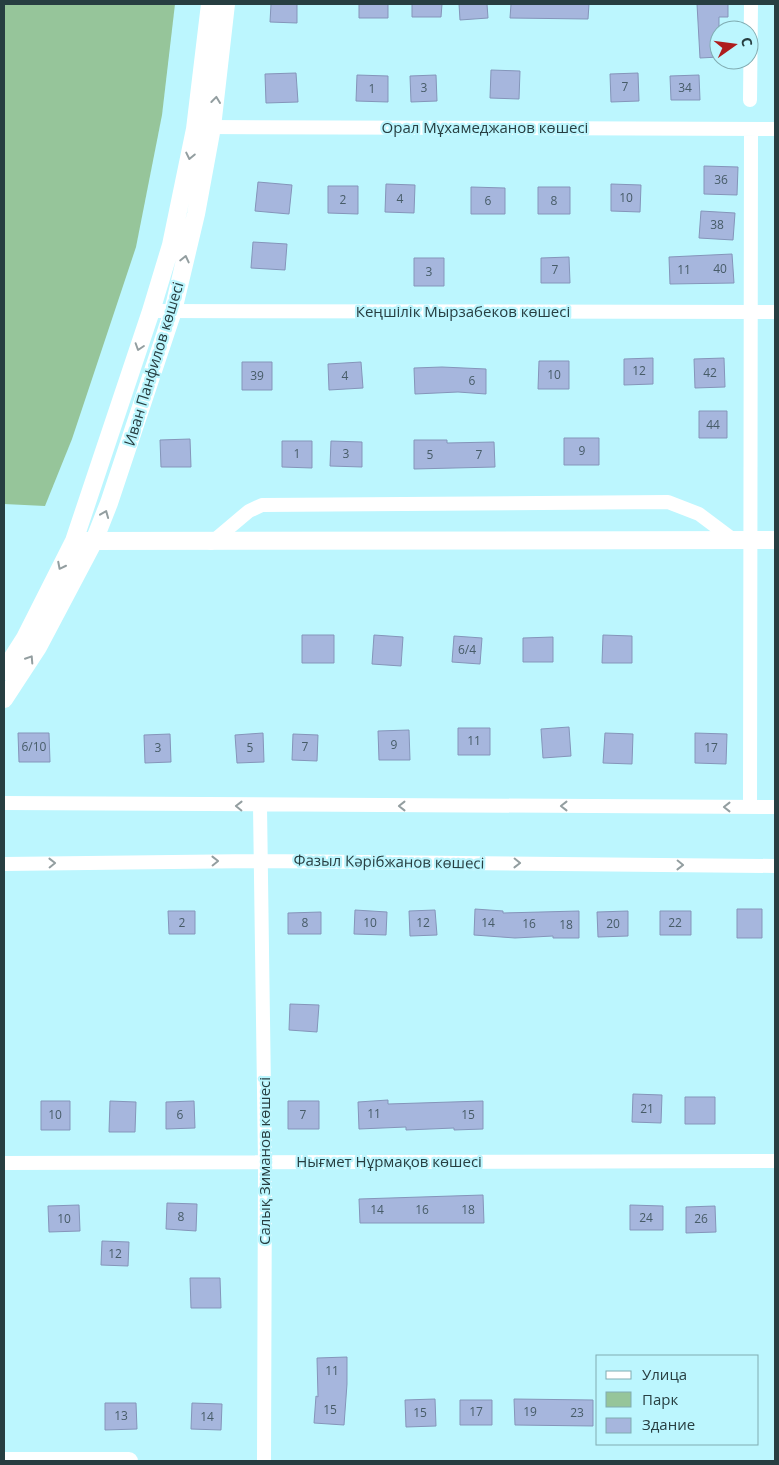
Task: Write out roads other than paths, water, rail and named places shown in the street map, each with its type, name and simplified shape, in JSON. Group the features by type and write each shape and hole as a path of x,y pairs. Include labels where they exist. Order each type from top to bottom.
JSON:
{"street":[{"name":"Иван Панфилов көшесі","path":"4,699 38,648 94,541 109,503 173,311 196,214 204,127 210,4"},
{"name":"Иван Панфилов көшесі","path":"4,671 25,638 74,541 151,311 204,127 226,4"},
{"path":"750,100 751,4"},
{"name":"Орал Мұхамеджанов көшесі","path":"204,127 775,129"},
{"path":"750,807 742,541 752,312 751,129"},
{"name":"Кеңшілік Мырзабеков көшесі","path":"151,311 775,312"},
{"path":"211,543 249,510 262,505 658,502 684,506 742,541"},
{"path":"74,541 211,543 775,540"},
{"path":"4,804 775,807"},
{"name":"Салық Зиманов көшесі","path":"260,806 265,1162 264,1461"},
{"name":"Фазыл Кәрібжанов көшесі","path":"4,864 261,861 775,866"},
{"name":"Нығмет Нұрмақов көшесі","path":"4,1163 775,1162"},
{"path":"4,1461 129,1461"}]}
